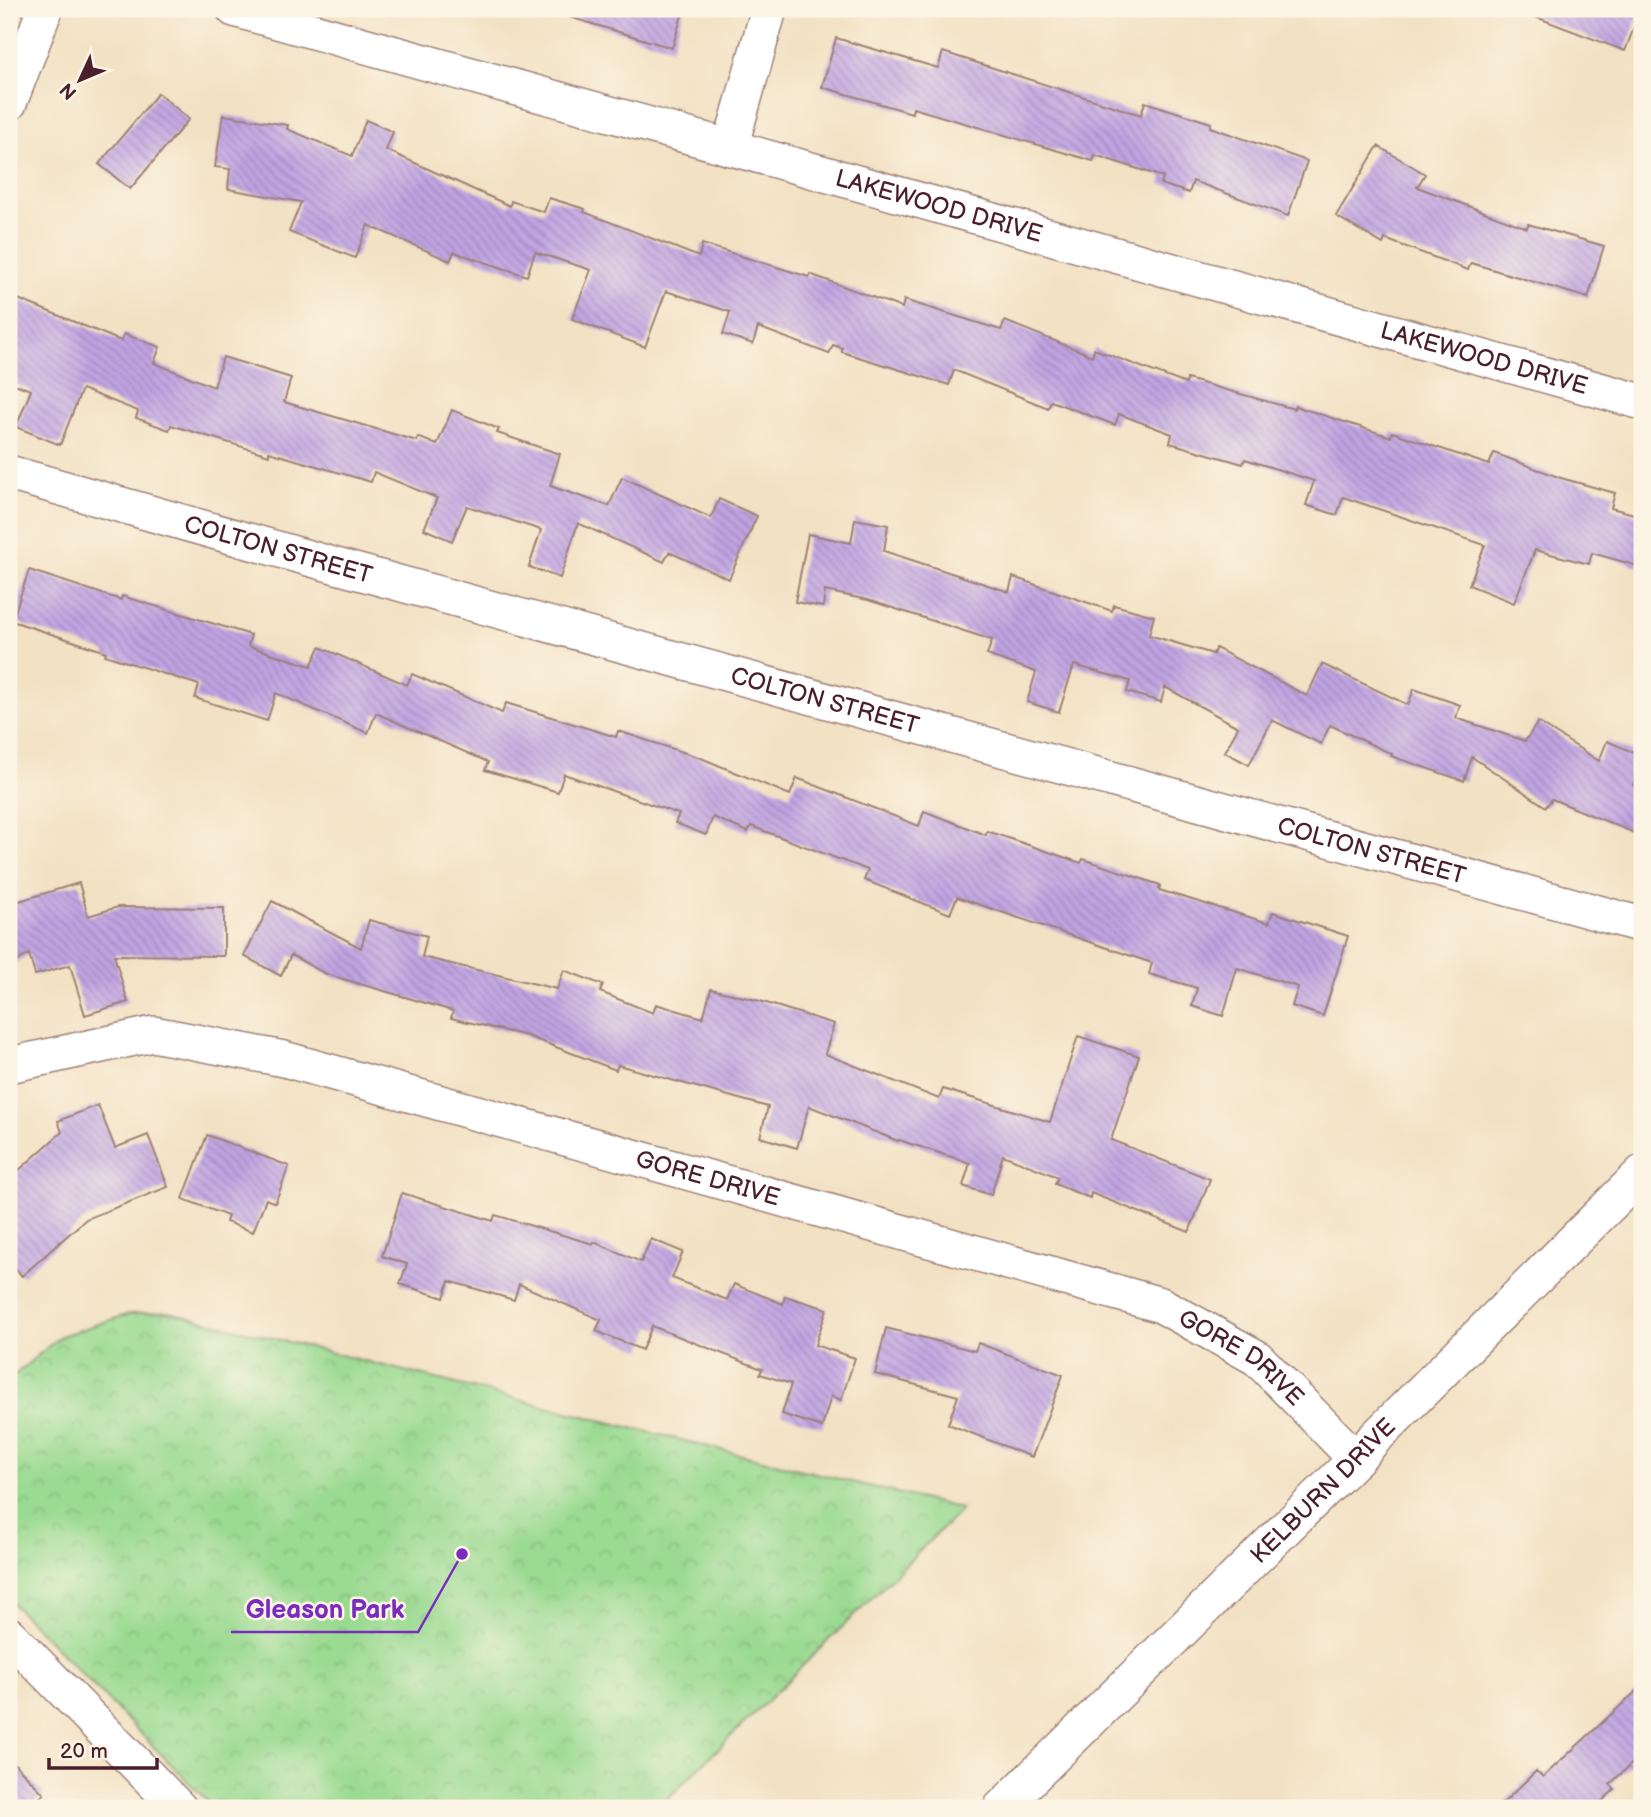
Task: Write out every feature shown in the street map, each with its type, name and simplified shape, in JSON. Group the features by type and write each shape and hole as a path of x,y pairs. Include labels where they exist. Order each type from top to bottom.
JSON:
{"street":[{"path":"9,103 45,9"},
{"name":"LAKEWOOD DRIVE","path":"234,9 1642,402"},
{"path":"730,148 769,9"},
{"name":"COLTON STREET","path":"9,473 360,573 1642,925"},
{"name":"GORE DRIVE","path":"9,1065 153,1034 284,1059 1161,1305 1256,1358 1356,1459"},
{"name":"KELBURN DRIVE","path":"1001,1808 1642,1173"},
{"path":"9,1635 179,1808"}],"green space":[{"path":"169,1312 962,1509 658,1808 214,1808 9,1600 9,1380 61,1336 129,1314"}],"building":[{"path":"567,9 684,9 672,48 566,16"},
{"path":"1641,9 1625,51 1520,11"},
{"path":"836,38 938,68 943,52 1141,115 1145,102 1211,123 1210,127 1307,161 1288,216 1193,181 1189,193 1161,184 1163,177 1095,155 1093,161 913,108 912,113 822,87"},
{"path":"158,93 189,119 130,189 99,164"},
{"path":"223,115 288,125 287,129 352,156 366,120 393,132 386,150 510,206 511,201 544,212 549,198 585,209 584,212 699,257 702,244 809,277 810,274 902,308 904,300 1001,330 1005,321 1092,356 1094,349 1186,384 1187,379 1294,409 1295,406 1391,437 1392,432 1489,465 1494,453 1561,478 1615,493 1611,508 1642,516 1642,567 1592,553 1589,564 1535,550 1514,603 1469,585 1485,545 1343,497 1337,515 1306,505 1314,481 1245,459 1243,464 1170,443 1172,434 1119,414 1115,425 1051,401 1048,408 954,370 949,385 842,352 842,348 833,345 829,354 758,327 753,344 723,334 730,312 666,291 645,347 572,319 591,270 535,252 527,276 454,252 450,261 368,225 355,258 289,232 301,202 228,189 230,169 215,167"},
{"path":"1378,146 1425,174 1417,187 1527,228 1528,224 1604,246 1588,298 1471,263 1468,270 1385,239 1383,244 1336,216"},
{"path":"18,299 121,341 124,334 160,347 154,363 214,387 223,357 291,378 284,402 417,441 418,437 437,445 452,410 499,429 497,433 560,454 550,486 609,506 622,477 711,518 719,499 757,516 729,579 669,552 664,562 578,523 560,578 529,567 541,530 467,506 452,541 424,529 437,498 374,472 371,482 171,425 169,430 136,418 138,411 82,389 60,445 16,427 31,390 9,382 9,322"},
{"path":"855,519 888,525 884,551 1009,592 1013,577 1112,611 1114,605 1154,616 1149,635 1213,654 1216,648 1307,696 1322,664 1408,705 1414,689 1460,705 1456,718 1525,741 1538,722 1599,761 1607,741 1642,756 1633,785 1642,789 1642,836 1552,799 1546,807 1472,757 1464,781 1391,756 1392,754 1330,725 1321,744 1272,720 1249,765 1225,752 1238,727 1165,687 1161,702 1127,692 1130,681 1074,665 1059,712 1027,702 1036,672 987,655 992,640 868,600 825,591 823,607 795,602 808,534 851,543"},
{"path":"29,570 121,600 122,596 251,635 248,646 311,666 320,647 407,685 412,674 502,713 506,703 616,737 618,731 701,758 790,795 797,778 919,826 924,811 986,835 987,831 1081,863 1083,859 1160,885 1159,890 1269,923 1273,912 1348,936 1323,1016 1292,1006 1298,987 1237,968 1223,1016 1192,1006 1197,988 1149,974 1152,963 957,897 950,914 864,880 868,870 751,826 748,832 713,817 706,835 675,823 679,814 564,774 558,792 485,770 488,762 376,713 368,733 276,693 267,721 195,698 199,685 12,621"},
{"path":"79,883 88,916 118,907 224,908 224,956 114,955 128,1002 85,1015 70,965 35,975 29,954 9,966 9,904"},
{"path":"272,901 361,948 369,920 427,936 422,957 557,989 564,970 603,985 600,992 653,1013 656,1004 703,1018 711,989 760,1001 834,1024 825,1054 939,1099 943,1089 1050,1122 1078,1036 1139,1056 1111,1140 1210,1179 1189,1232 1091,1193 1090,1198 1055,1184 1058,1177 1003,1155 991,1195 963,1186 970,1163 898,1141 809,1106 797,1148 760,1137 768,1107 618,1065 616,1070 527,1036 451,1018 453,1011 326,974 291,955 281,976 244,956"},
{"path":"98,1105 115,1148 148,1135 168,1187 86,1219 22,1276 9,1261 9,1179 62,1132 58,1121"},
{"path":"207,1135 289,1166 275,1203 266,1199 253,1232 226,1222 228,1216 183,1199"},
{"path":"402,1193 493,1221 495,1215 593,1244 594,1242 641,1262 651,1239 683,1252 672,1278 727,1300 734,1284 783,1304 785,1296 827,1309 815,1345 855,1358 841,1400 831,1396 822,1427 782,1414 791,1384 760,1374 762,1369 652,1326 642,1350 596,1331 601,1320 519,1284 514,1300 449,1281 444,1298 400,1284 407,1264 382,1256"},
{"path":"886,1328 975,1351 978,1343 1063,1375 1032,1457 948,1424 958,1396 875,1374"},
{"path":"1642,1686 1642,1754 1610,1784 1615,1789 1595,1808 1498,1808 1536,1771 1543,1777"},
{"path":"9,1758 44,1794 29,1808 9,1808"}],"place":[{"name":"Gleason Park","path":"462,1554"}]}
